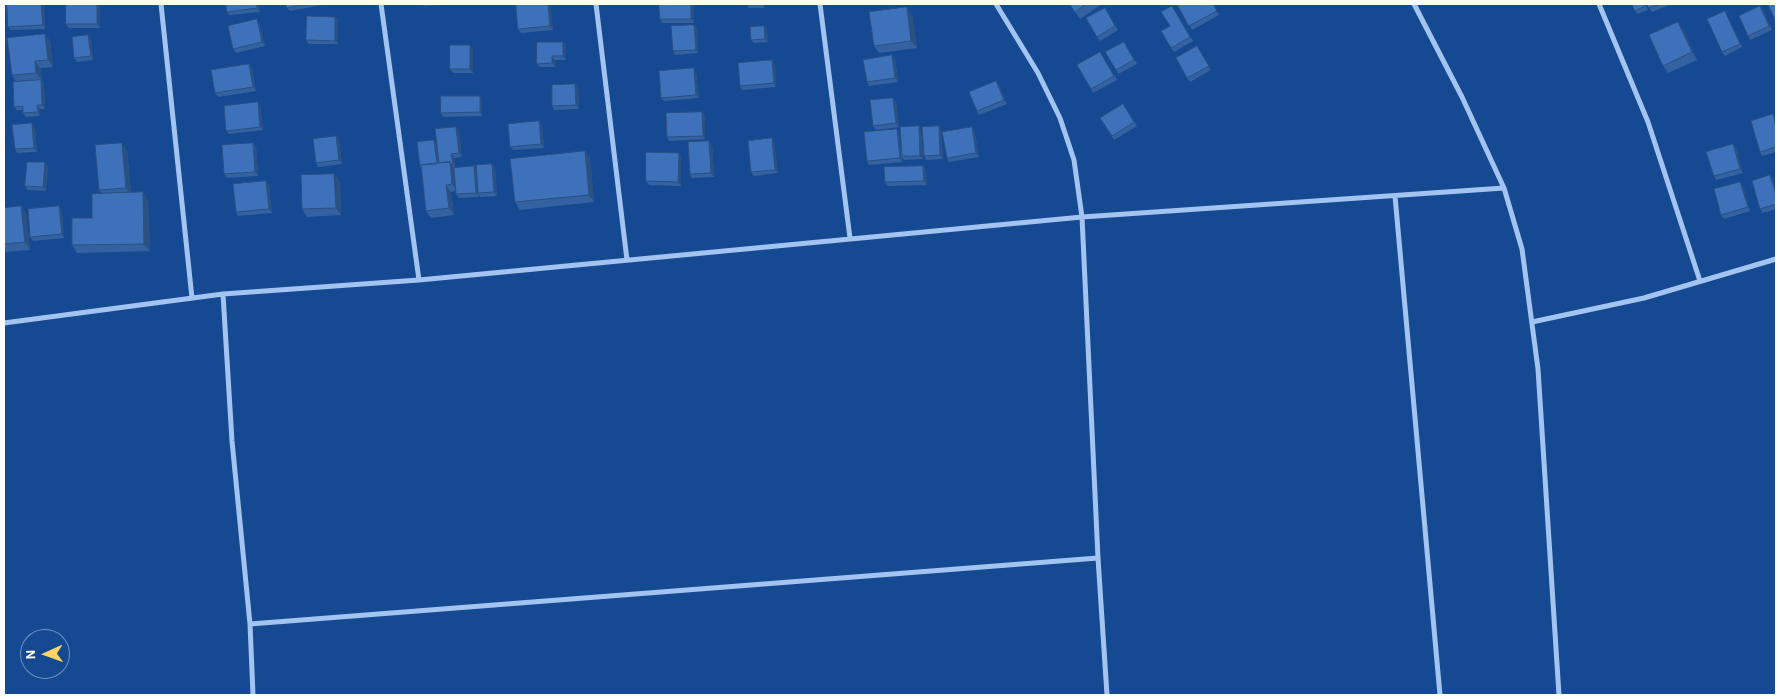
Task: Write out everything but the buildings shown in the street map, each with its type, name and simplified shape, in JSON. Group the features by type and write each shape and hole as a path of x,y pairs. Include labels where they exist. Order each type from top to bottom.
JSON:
{"street":[{"path":"161,4 192,298"},
{"path":"381,4 419,280"},
{"path":"596,4 627,260"},
{"path":"820,4 850,238"},
{"path":"996,4 1038,73 1060,118 1074,160 1082,217 1098,558 1107,695"},
{"path":"1414,4 1462,97 1504,188 1522,249 1538,369 1559,695"},
{"path":"1599,4 1648,122 1700,282"},
{"path":"4,323 223,294 419,280 1082,217 1504,188"},
{"path":"1395,196 1440,695"},
{"path":"1532,322 1644,298 1776,259"},
{"path":"223,294 232,441 250,624 253,695"},
{"path":"250,624 1098,558"}]}
